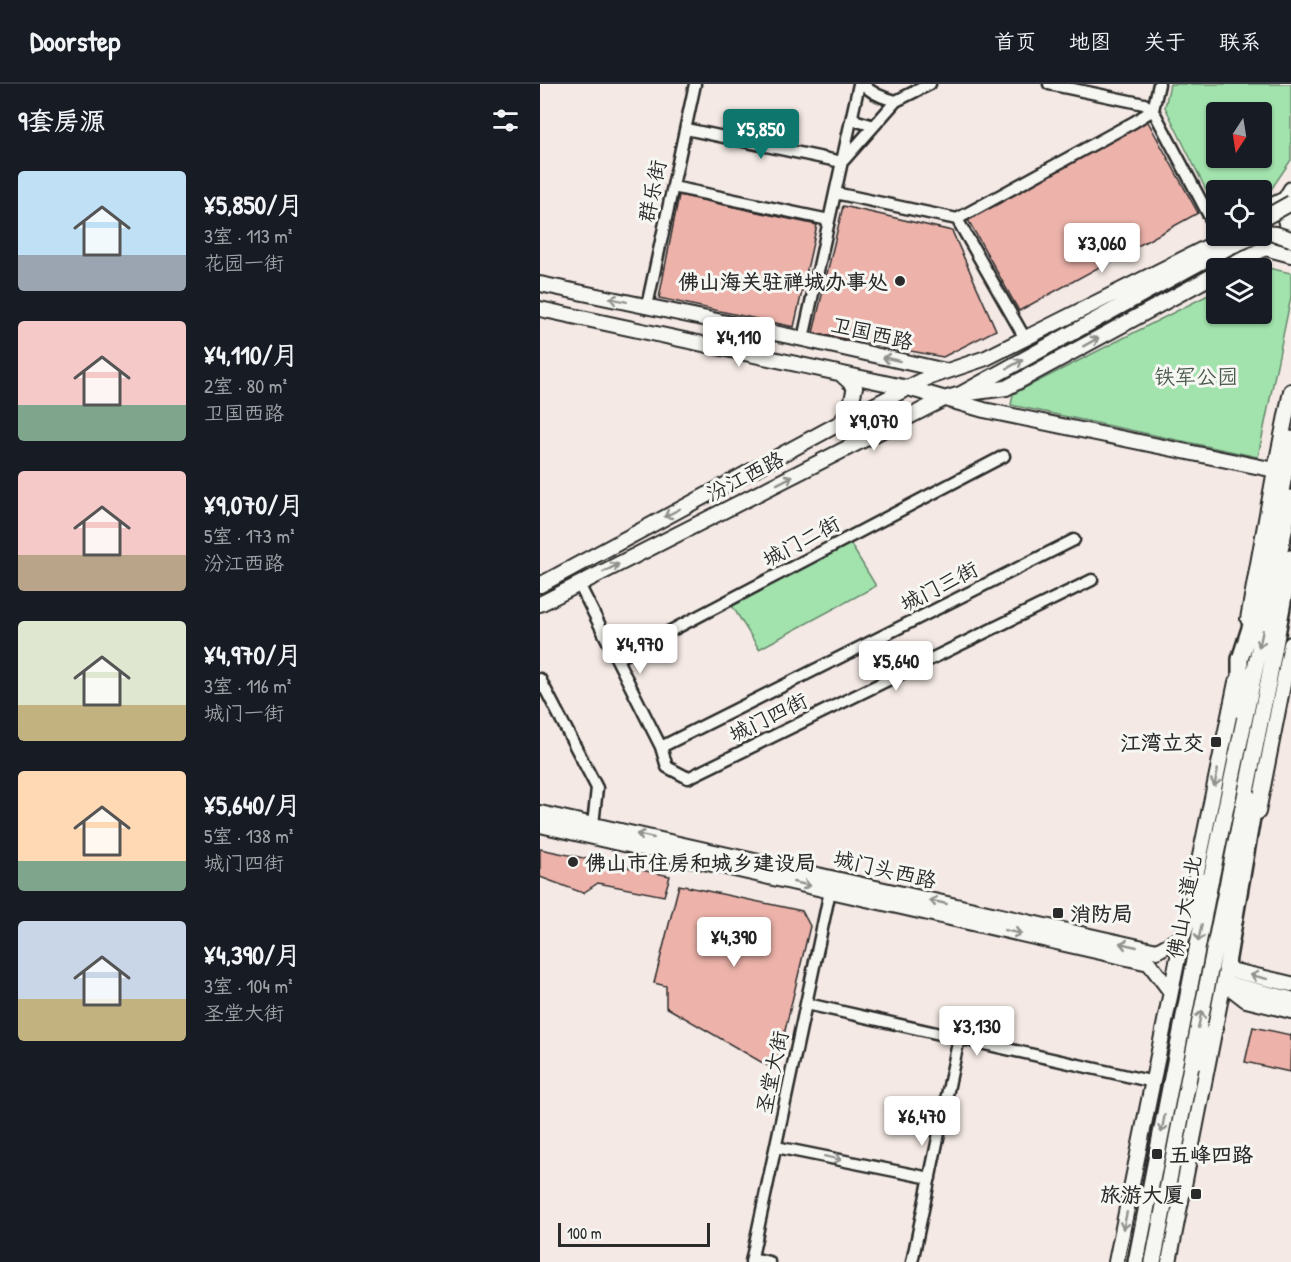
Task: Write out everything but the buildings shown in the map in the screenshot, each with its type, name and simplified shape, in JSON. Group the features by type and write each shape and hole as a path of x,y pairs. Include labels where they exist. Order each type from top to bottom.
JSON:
{"highway":[{"path":"1239,743 1240,659 1262,591 1278,475 1291,439"},
{"path":"1286,563 1291,498"},
{"name":"佛山大道北","path":"1136,1262 1239,743 1286,563"},
{"name":"佛山大道北","path":"1153,1262 1268,683 1286,563"},
{"path":"1225,976 1248,834 1291,612"},
{"path":"1182,937 1221,830"},
{"path":"1189,1076 1215,1028"}],"main road":[{"path":"1272,205 1289,197"},
{"path":"1272,211 1289,197"},
{"path":"1289,197 1286,219 1291,239"},
{"path":"1272,234 1291,239"},
{"path":"927,367 957,362 1020,338 1206,236"},
{"path":"1188,263 1214,246"},
{"path":"1188,263 1231,246"},
{"path":"1246,258 1265,248 1291,255"},
{"name":"汾江西路","path":"540,585 927,378 986,358 1020,338 1188,263"},
{"name":"汾江西路","path":"540,604 944,399 961,394 1128,302 1188,263"},
{"path":"961,394 1006,388 1206,279"},
{"name":"卫国西路","path":"540,284 948,371"},
{"path":"1118,327 1128,302"},
{"path":"540,309 908,388 984,410 1278,475 1291,391"},
{"path":"1093,321 1118,327"},
{"path":"948,371 961,394 984,410"},
{"path":"842,374 855,387 842,422"},
{"path":"1169,1262 1291,644"},
{"name":"佛山大道北","path":"1116,1262 1240,659"},
{"name":"城门头西路","path":"540,813 1157,951 1182,937"},
{"name":"城门头西路","path":"540,825 1149,963 1171,992"},
{"path":"1225,976 1291,984"},
{"path":"1225,976 1291,999"},
{"path":"1225,976 1246,1000 1291,1011"}],"street":[{"name":"群乐街","path":"647,306 695,84"},
{"path":"803,339 861,84 869,91 896,101"},
{"path":"842,162 896,101 930,84"},
{"path":"1049,84 1144,104 1154,110 1206,211"},
{"path":"835,193 957,219 1154,110 1159,84"},
{"path":"852,116 857,121 874,126"},
{"path":"686,129 842,162"},
{"path":"673,187 829,220"},
{"path":"957,219 1020,338"},
{"name":"城门二街","path":"617,659 1004,456"},
{"name":"城门三街","path":"661,747 1074,540"},
{"name":"城门四街","path":"661,747 667,766 688,778 1092,580"},
{"path":"579,584 661,747"},
{"path":"540,679 597,788 593,825"},
{"name":"圣堂大街","path":"751,1260 830,891"},
{"path":"807,1004 1154,1082"},
{"path":"912,1262 959,1038"},
{"path":"776,1146 930,1178"},
{"path":"751,1260 769,1262"}],"green space":[{"path":"1170,84 1291,84 1291,160 1272,188 1272,180 1206,180 1206,190 1165,107"},
{"name":"铁军公园","path":"1272,269 1291,273 1291,297 1258,457 1011,405 1013,394 1206,296 1206,324 1272,324"},
{"path":"850,543 876,586 759,649 731,604"}],"place":[{"name":"佛山海关驻禅城办事处","path":"900,281"},
{"name":"江湾立交","path":"1216,742"},
{"name":"佛山市住房和城乡建设局","path":"573,862"},
{"name":"消防局","path":"1058,913"},
{"name":"五峰四路","path":"1157,1154"},
{"name":"旅游大厦","path":"1196,1194"}]}
